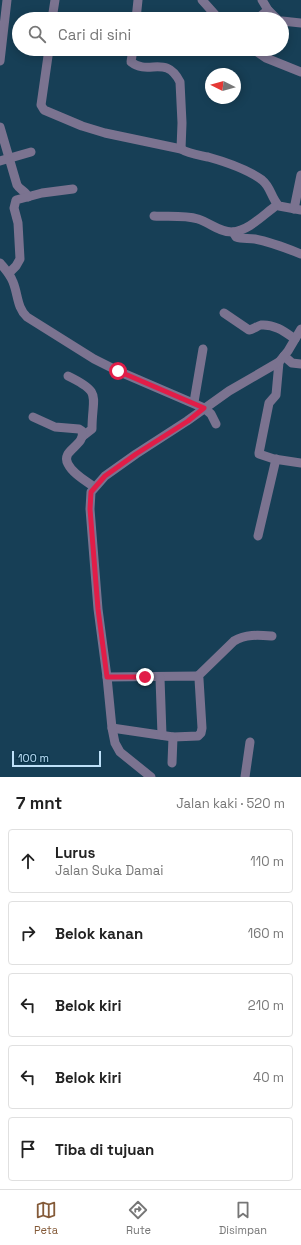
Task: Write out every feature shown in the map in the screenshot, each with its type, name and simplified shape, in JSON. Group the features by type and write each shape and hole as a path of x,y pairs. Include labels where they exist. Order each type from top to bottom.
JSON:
{"street":[{"path":"0,0 7,0 0,61"},
{"path":"53,12 55,0"},
{"path":"137,12 138,0"},
{"path":"202,0 213,12"},
{"path":"262,0 268,10 265,12"},
{"path":"289,22 301,23"},
{"path":"47,56 41,105 44,110 82,126 105,133 181,149 189,153 218,160 255,176 266,184 277,205 281,207 298,209 301,175"},
{"path":"132,56 131,62 137,67 163,66 168,68 180,82 182,123 181,149"},
{"path":"263,56 301,72"},
{"path":"0,127 17,185 28,197"},
{"path":"0,161 32,152"},
{"path":"9,273 20,259 18,223 14,208 16,200 73,188"},
{"path":"154,216 191,218 199,220 218,230 233,232 253,223 277,205"},
{"path":"253,223 253,239"},
{"path":"233,232 238,238 272,243 301,254"},
{"path":"0,264 9,273 20,308 27,317 94,359 118,371 194,402 211,414 216,424"},
{"path":"224,313 249,330 263,325 271,326 279,328 295,339"},
{"path":"151,777 117,749 112,728 98,609 90,509 91,492 105,476 136,454 188,421 229,391 281,359 301,329"},
{"path":"194,402 202,348"},
{"path":"281,359 292,363 301,364"},
{"path":"281,359 276,395 269,403 259,454 276,459 301,463"},
{"path":"68,376 90,388 94,396 91,415 92,429 83,436 66,457 68,464 73,470 94,487"},
{"path":"33,417 55,427 79,429 82,431 83,436"},
{"path":"258,536 276,459"},
{"path":"107,677 160,678 198,676 234,641 251,635 272,636"},
{"path":"112,728 173,737 198,736 201,733 202,728 198,676"},
{"path":"160,678 162,735"},
{"path":"172,763 173,737"},
{"path":"245,777 250,742"}],"route":[{"path":"118,371 194,402 204,408 188,421 136,454 105,476 91,492 90,509 98,609 107,677 145,677"}]}
